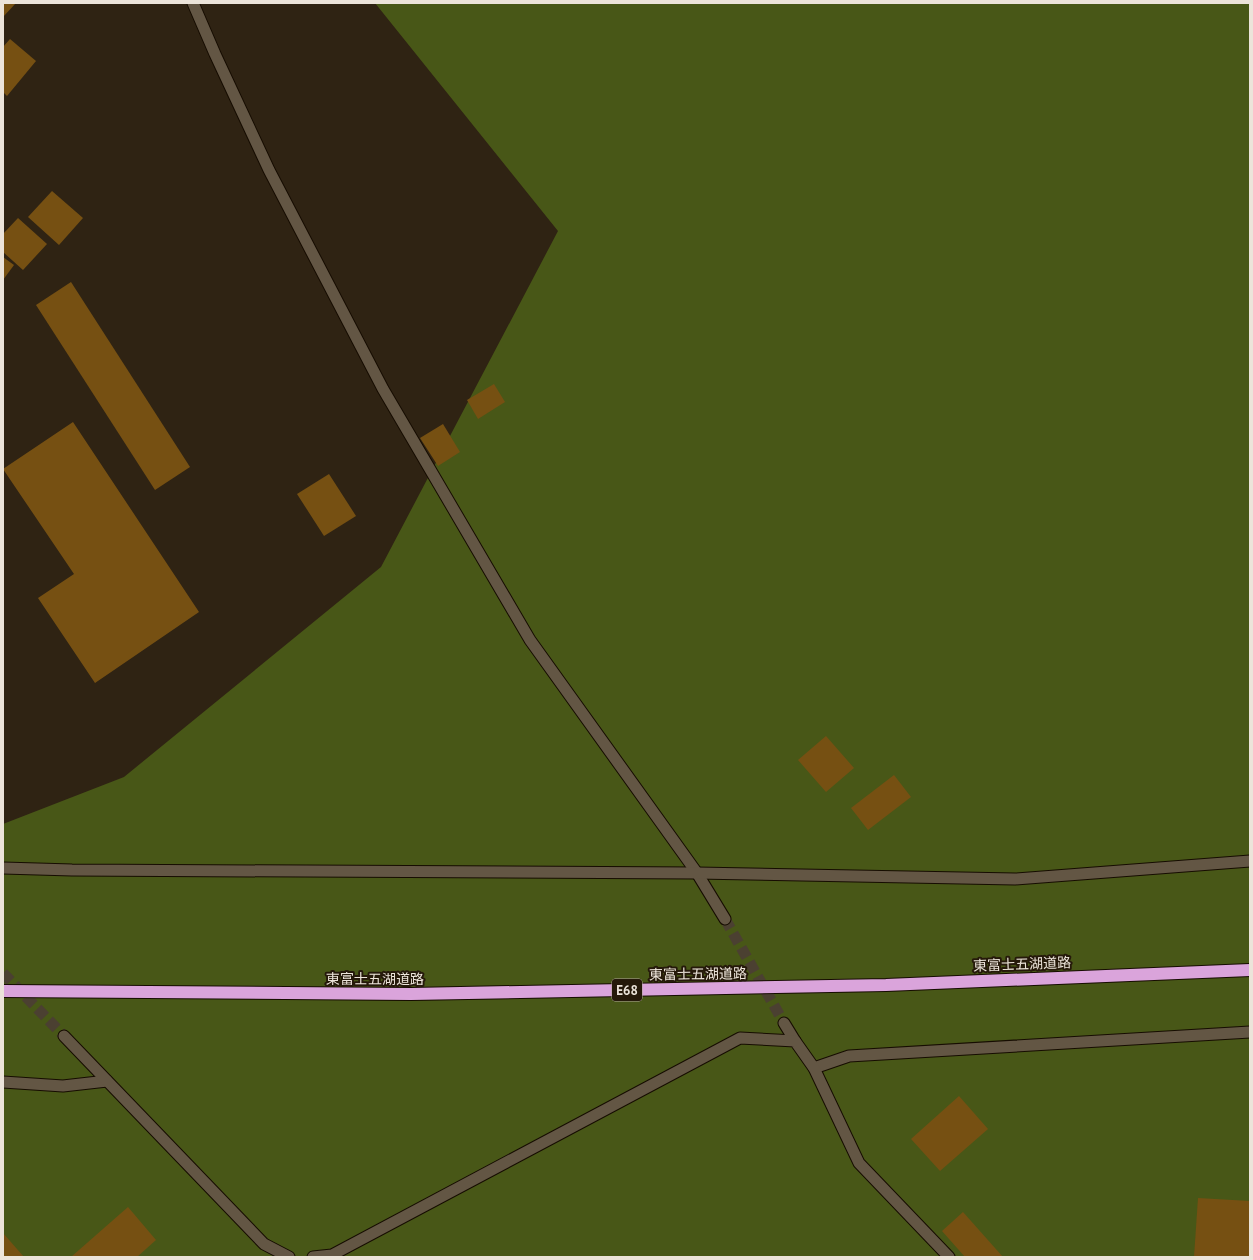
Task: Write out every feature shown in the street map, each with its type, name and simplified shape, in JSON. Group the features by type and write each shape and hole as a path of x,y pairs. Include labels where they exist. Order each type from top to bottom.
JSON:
{"highway":[{"name":"東富士五湖道路","path":"3,991 419,994 886,985 1250,970"}],"street":[{"path":"193,3 214,54 269,170 387,396 530,640 697,873 725,919"},
{"path":"3,868 72,870 697,873 1015,879 1250,861"},
{"path":"784,1023 814,1068 859,1163 949,1257"},
{"path":"814,1068 849,1056 1250,1032"},
{"path":"64,1036 264,1244 289,1257"},
{"path":"313,1257 332,1255 740,1038 795,1041"},
{"path":"3,1082 63,1086 107,1081"}],"green space":[{"path":"375,3 1250,3 1250,1257 3,1257 3,824 124,777 381,567 558,231"}],"building":[{"path":"3,3 16,3 3,17"},
{"path":"10,39 36,61 7,96 3,92 3,47"},
{"path":"52,191 83,218 59,245 28,217"},
{"path":"18,218 47,244 23,270 3,252 3,234"},
{"path":"3,257 14,265 3,280"},
{"path":"71,282 190,467 155,490 36,305"},
{"path":"494,384 505,402 478,419 467,400"},
{"path":"73,422 199,612 95,683 38,598 74,574 3,469"},
{"path":"443,424 460,452 438,466 420,438"},
{"path":"329,474 356,516 324,536 297,494"},
{"path":"826,736 854,768 826,792 798,760"},
{"path":"894,775 911,797 868,830 851,808"},
{"path":"959,1096 988,1129 940,1171 911,1139"},
{"path":"1198,1198 1250,1201 1250,1257 1194,1257"},
{"path":"128,1207 156,1240 137,1257 71,1257"},
{"path":"963,1212 1003,1257 965,1257 942,1231"},
{"path":"3,1233 24,1257 3,1257"}],"tunnel":[{"path":"725,919 784,1023"},
{"path":"3,973 64,1036"}]}
